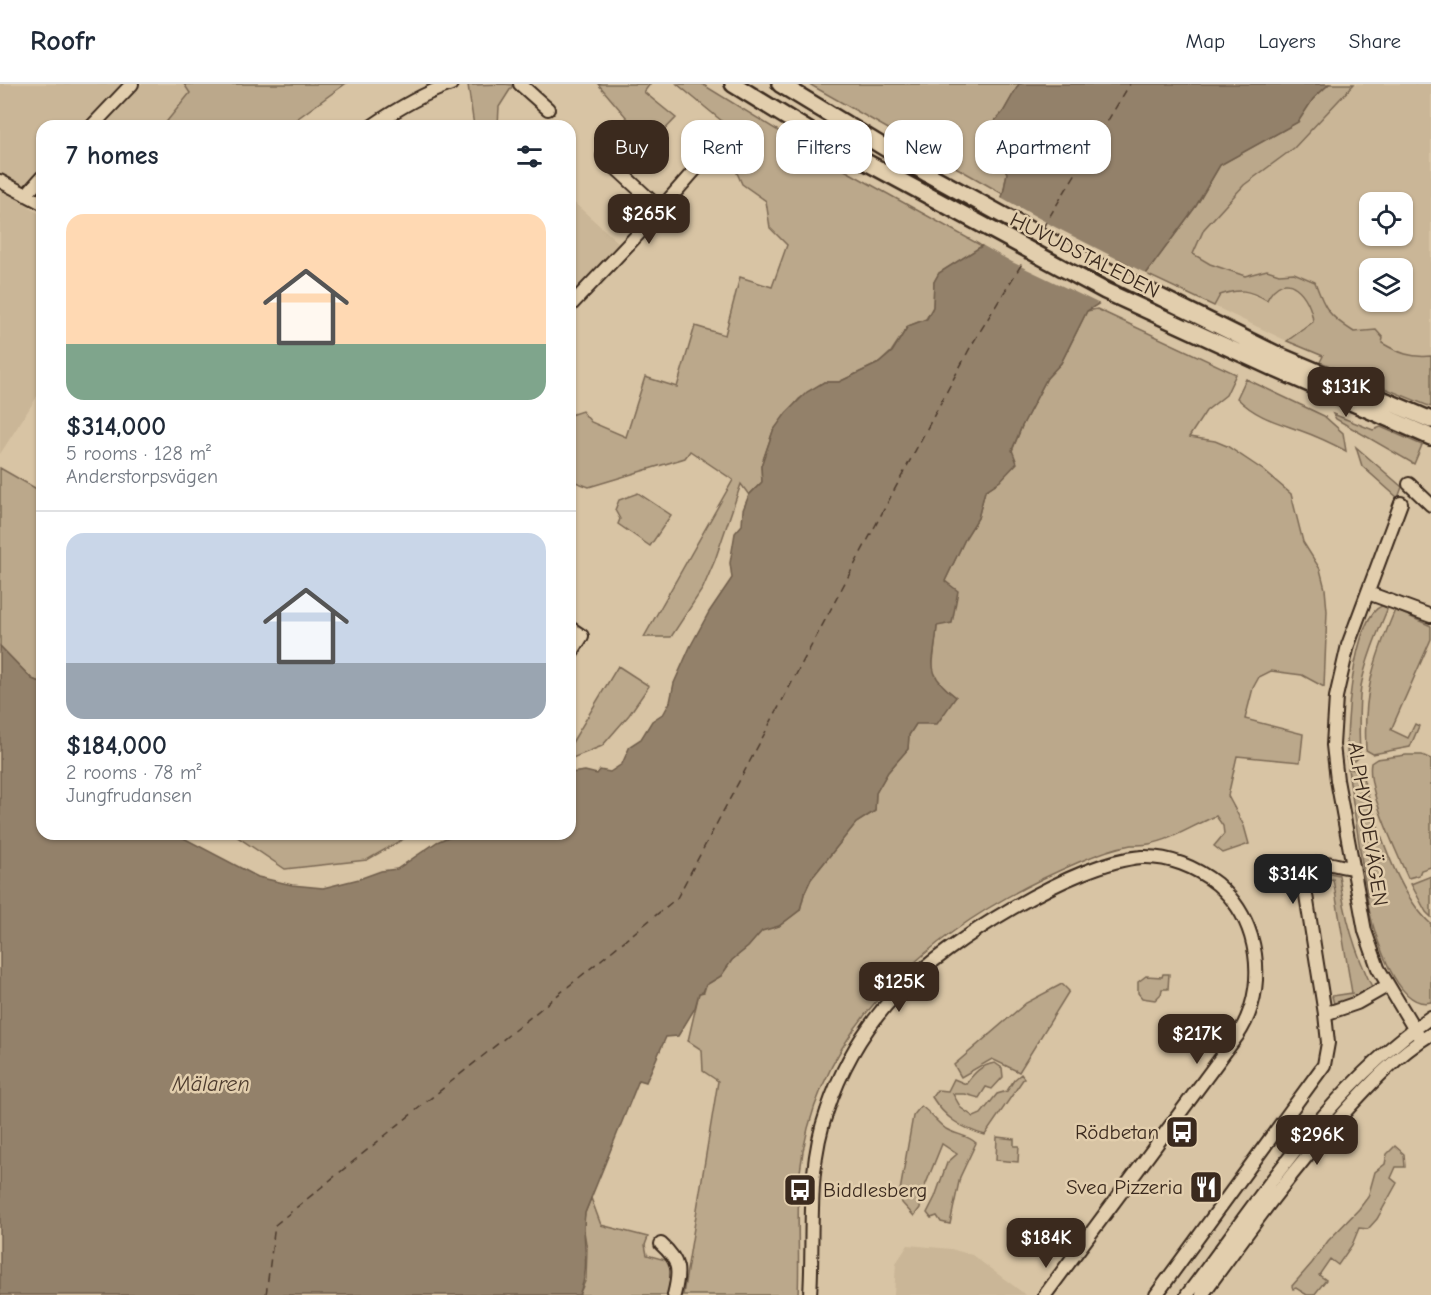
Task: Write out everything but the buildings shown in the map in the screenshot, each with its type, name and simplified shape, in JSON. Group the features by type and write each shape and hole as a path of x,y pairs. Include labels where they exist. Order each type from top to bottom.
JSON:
{"main road":[{"name":"HUVUDSTALEDEN","path":"733,84 814,134 1105,291 1278,363 1431,420"},
{"name":"HUVUDSTALEDEN","path":"780,84 928,174 1077,256 1278,363 1431,437"}],"street":[{"path":"98,120 132,84"},
{"path":"381,120 428,92 451,84"},
{"path":"520,84 548,109"},
{"path":"622,174 659,208"},
{"path":"576,300 633,240 690,174"},
{"path":"0,181 36,200"},
{"path":"26,195 36,184"},
{"path":"1409,484 1431,505"},
{"name":"ALPHYDDEVÄGEN","path":"1401,503 1348,645 1336,697 1333,745 1337,780 1365,931 1387,986 1413,1029 1426,1037"},
{"path":"1368,593 1431,616"},
{"path":"576,632 582,636 576,646"},
{"path":"810,1295 811,1214 819,1138 826,1112 847,1063 861,1038 880,1012 901,989 955,945 1007,911 1046,890 1091,870 1120,861 1142,857 1176,862 1204,874 1226,893 1241,913 1249,929 1254,948 1255,995 1250,1011 1237,1036 1045,1295"},
{"path":"1156,1295 1324,1065 1328,1043 1325,1014 1302,870 1311,864 1329,862 1353,868"},
{"path":"1325,1014 1357,1003 1387,986"},
{"path":"1187,1295 1305,1136 1363,1072 1413,1029 1431,1017"},
{"path":"1203,1295 1245,1235 1317,1142 1376,1077 1426,1037"},
{"path":"662,1244 673,1255 676,1262 677,1282 674,1295"}],"shaded area":[{"path":"0,84 184,84 190,93 168,120 36,120 36,198 29,208 36,212 36,398 0,454"},
{"path":"184,84 345,84 295,120 168,120 190,93"},
{"path":"598,84 650,84 644,92 676,118 669,125 669,120 629,120"},
{"path":"677,84 702,84 761,120 721,120"},
{"path":"809,84 1019,84 1003,112 996,120 975,120 975,174 1007,174 1003,194 963,171 963,120 884,120 884,127"},
{"path":"1329,84 1354,84 1294,148 1244,185 1204,229 1193,254 1210,264 1245,276 1267,270 1279,274 1294,273 1315,282 1329,312 1354,332 1376,330 1383,338 1382,343 1394,350 1411,355 1431,356 1431,407 1320,362 1323,356 1287,341 1313,322 1308,302 1296,288 1289,284 1274,290 1267,300 1249,292 1233,291 1220,295 1214,306 1146,274 1196,206 1220,165 1298,122 1313,99"},
{"path":"1354,84 1431,84 1431,356 1418,357 1398,353 1381,343 1376,330 1354,332 1334,319 1323,304 1315,282 1294,273 1279,275 1267,270 1245,276 1210,264 1193,254 1204,229 1244,185 1294,148"},
{"path":"468,85 513,85 499,107 498,120 473,120"},
{"path":"764,122 776,129 776,174 852,174 982,246 939,273 934,282 933,307 926,319 908,326 891,352 879,363 839,382 824,382 799,399 773,431 761,466 762,482 749,495 741,484 703,588 671,637 644,637 733,480 690,451 685,458 589,487 576,482 576,413 582,411 591,422 626,437 645,377 677,387 695,326 725,335 740,277 772,287 787,245 770,228 766,201 742,184 738,174 764,174"},
{"path":"576,204 620,244 576,290"},
{"path":"1285,285 1298,288 1305,296 1312,310 1313,322 1287,341 1214,306 1220,295 1236,289 1263,299 1274,289"},
{"path":"1097,309 1236,374 1226,395 1206,411 1189,437 1215,441 1227,446 1263,470 1291,494 1303,542 1320,569 1325,589 1327,611 1324,687 1302,675 1271,671 1259,677 1253,688 1245,719 1303,734 1300,762 1237,756 1228,796 1244,826 1249,844 1223,853 1214,846 1224,834 1223,826 1216,816 1166,839 1118,848 1079,862 1029,885 981,913 936,944 896,980 860,1021 832,1066 811,1117 800,1172 798,1295 683,1295 718,1081 703,1071 702,1050 688,1041 699,993 704,992 706,985 721,976 732,960 748,947 762,930 779,926 800,910 811,879 856,823 875,811 876,793 888,772 908,749 909,735 916,724 956,697 939,684 932,671 945,581 966,537 978,518 985,491 1000,481 1022,426 1047,378 1061,363 1087,311"},
{"path":"1246,379 1324,416 1343,433 1346,451 1329,442 1266,418 1244,405 1237,398"},
{"path":"1333,414 1373,430 1381,427 1422,445 1414,464 1336,419"},
{"path":"1356,447 1402,487 1398,498 1362,466"},
{"path":"0,468 36,489 36,681 0,646"},
{"path":"638,493 671,515 650,546 618,524 620,519 615,510 619,500"},
{"path":"1382,606 1387,610 1369,657 1361,686 1360,756 1355,761 1348,762 1349,703 1357,652 1372,614"},
{"path":"1395,610 1431,626 1431,639 1391,730 1408,738 1415,724 1419,726 1410,747 1373,754 1366,750 1368,695 1375,662"},
{"path":"618,666 649,686 629,715 602,746 576,757 576,736"},
{"path":"1422,755 1431,759 1431,867 1421,870 1419,875 1408,878 1384,821 1373,788 1371,774 1371,763 1377,759"},
{"path":"1348,769 1360,770 1394,869 1420,913 1431,924 1431,1002 1419,1002 1408,995 1398,983 1376,936 1369,910"},
{"path":"242,840 402,840 367,860 285,869"},
{"path":"1315,870 1339,875 1351,933 1373,989 1351,1000 1334,1004 1332,996 1352,993 1333,879 1308,883 1308,879 1316,878"},
{"path":"1431,876 1431,917 1411,884"},
{"path":"1163,974 1169,974 1168,989 1162,989 1161,994 1155,1000 1142,998 1138,993 1138,982 1146,976 1162,977"},
{"path":"1062,984 1069,991 1019,1072 992,1059 961,1077 954,1065 1026,1003"},
{"path":"995,1063 1002,1068 1003,1077 992,1089 986,1087 979,1098 965,1094 953,1094 961,1108 974,1117 981,1114 997,1094 1007,1091 1021,1074 1024,1078 985,1135 954,1121 942,1111 932,1097 937,1090 948,1091 954,1079 966,1084 978,1070"},
{"path":"921,1106 946,1129 976,1143 960,1177 950,1224 941,1222 937,1216 931,1218 927,1213 947,1163 957,1154 942,1144 925,1186 920,1208 914,1216 902,1203 900,1191 913,1116"},
{"path":"997,1137 1014,1139 1014,1146 1019,1146 1018,1162 996,1160"},
{"path":"1395,1146 1404,1154 1405,1167 1396,1167 1391,1178 1397,1183 1377,1219 1368,1229 1359,1228 1352,1245 1338,1265 1330,1259 1319,1275 1326,1280 1314,1295 1307,1295 1296,1288 1293,1289 1292,1286 1328,1241 1368,1197 1375,1172 1385,1164 1387,1154"},
{"path":"591,1198 601,1225 648,1237 645,1245 647,1255 669,1261 672,1269 668,1295 579,1295 586,1279 587,1249 583,1226"},
{"path":"908,1245 951,1249 972,1255 1026,1295 894,1295 896,1263"}],"water":[{"name":"Mälaren","path":"1019,84 1329,84 1313,99 1298,122 1220,165 1196,206 1146,274 1087,311 1061,363 1047,378 1022,426 1012,450 1017,463 1000,481 985,491 978,518 966,537 945,581 958,591 952,623 937,626 933,666 938,680 956,697 937,724 916,724 909,735 908,749 888,772 876,793 875,811 856,823 811,879 800,910 779,926 762,931 732,960 721,976 706,985 703,992 699,993 695,1008 678,1036 666,1037 646,1082 639,1080 585,1213 586,1263 579,1295 0,1295 0,646 36,681 36,840 187,840 258,877 292,885 323,888 381,871 397,869 442,840 576,840 576,772 585,771 597,774 600,770 610,772 622,764 630,746 641,739 652,721 664,713 690,647 709,612 732,578 730,563 735,533 742,525 743,510 749,495 762,482 761,466 773,431 786,413 807,392 824,382 839,382 879,363 892,352 908,326 927,319 933,307 934,282 939,273 982,246 1003,194 1007,174 1111,174 1111,120 996,120 1003,112"}],"pier":[{"path":"999,196 1149,275 1102,305 1012,262 980,244"}],"ferry route":[{"path":"1042,229 1130,84"},
{"path":"266,1295 275,1225 677,898 971,346 1026,257"}],"place":[{"name":"Rödbetan","path":"1182,1132"},
{"name":"Svea Pizzeria","path":"1206,1187"},
{"name":"Biddlesberg","path":"800,1190"}]}
